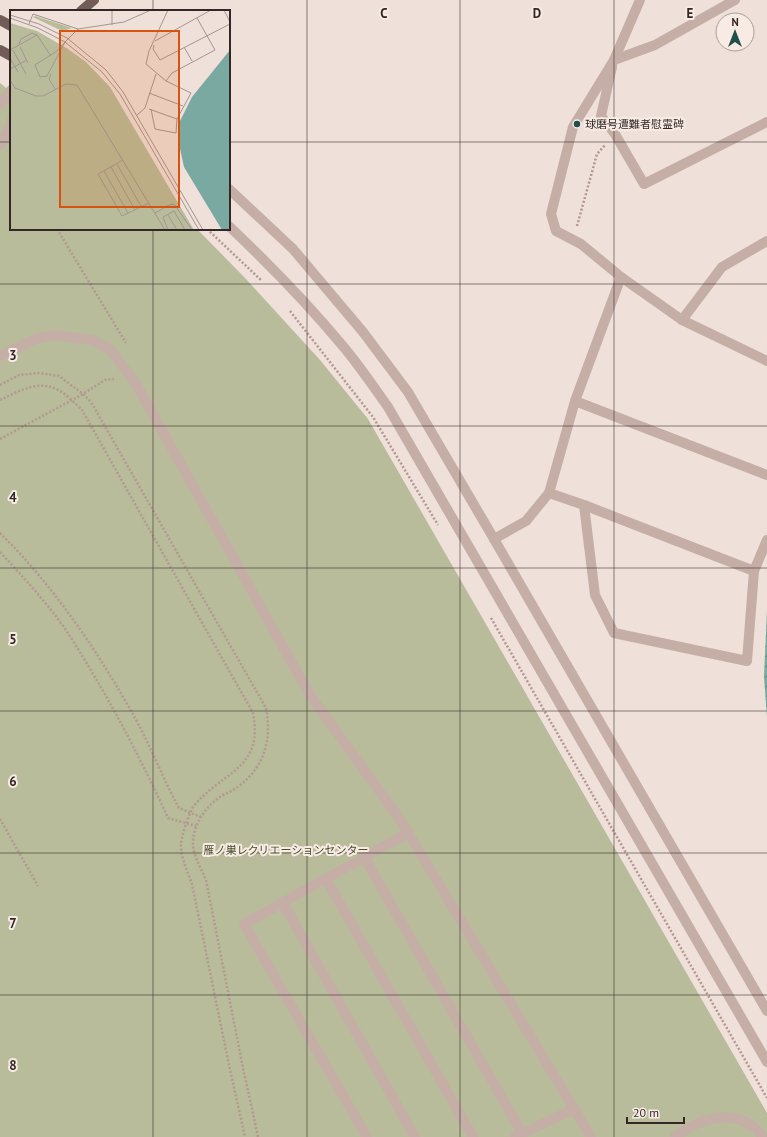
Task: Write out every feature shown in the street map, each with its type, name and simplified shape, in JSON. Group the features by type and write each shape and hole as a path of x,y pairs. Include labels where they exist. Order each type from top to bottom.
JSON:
{"main road":[{"path":"82,10 94,0"},
{"path":"0,20 10,25"},
{"path":"0,50 10,55"}],"street":[{"path":"640,0 614,60 573,127 552,214 556,232 581,244 621,277 682,320 767,361"},
{"path":"614,60 655,45 735,0"},
{"path":"614,60 601,116 615,134 644,184 767,122"},
{"path":"0,104 10,91"},
{"path":"0,145 10,124"},
{"path":"230,190 293,249 363,332 408,392 767,1011"},
{"path":"230,227 270,264 293,288 343,346 388,406 767,1062"},
{"path":"682,320 722,266 767,241"},
{"path":"494,539 526,521 549,493 575,401 621,277"},
{"path":"0,356 35,339 54,335 92,340 110,349 136,384 310,695 401,821 591,1137"},
{"path":"575,401 767,475"},
{"path":"549,493 584,505 754,571"},
{"path":"584,505 595,594 614,633 747,660 754,571 767,540"},
{"path":"367,1137 244,924 408,833"},
{"path":"364,857 519,1135 574,1109"},
{"path":"326,879 473,1137"},
{"path":"283,903 415,1137"},
{"path":"674,1137 700,1122 722,1117 739,1118 756,1128 763,1137"}],"path":[{"path":"573,240 597,154 615,134"},
{"path":"208,230 264,284"},
{"path":"289,309 373,417 440,529"},
{"path":"0,385 19,375 39,373 59,376 91,402 266,708 269,733 267,744 256,770 238,787 219,798 201,817 196,826 193,842 195,854 206,880 258,1137"},
{"path":"0,400 24,388 39,386 55,388 82,410 253,713 255,733 251,751 230,776 212,788 192,807 181,844 182,856 192,884 245,1137"},
{"path":"0,533 29,564 84,634 135,718 179,808 201,817"},
{"path":"0,552 20,573 59,621 73,641 124,726 168,818 196,826"},
{"path":"490,615 767,1098"},
{"path":"0,819 38,886"}],"green space":[{"name":"雁ノ巣レクリエーションセンター","path":"0,83 10,91 10,230 198,230 246,279 320,360 368,419 767,1113 767,1137 0,1137"}],"water":[{"path":"767,610 767,717 764,677"}],"place":[{"name":"球磨号遭難者慰霊碑","path":"577,124"}]}
